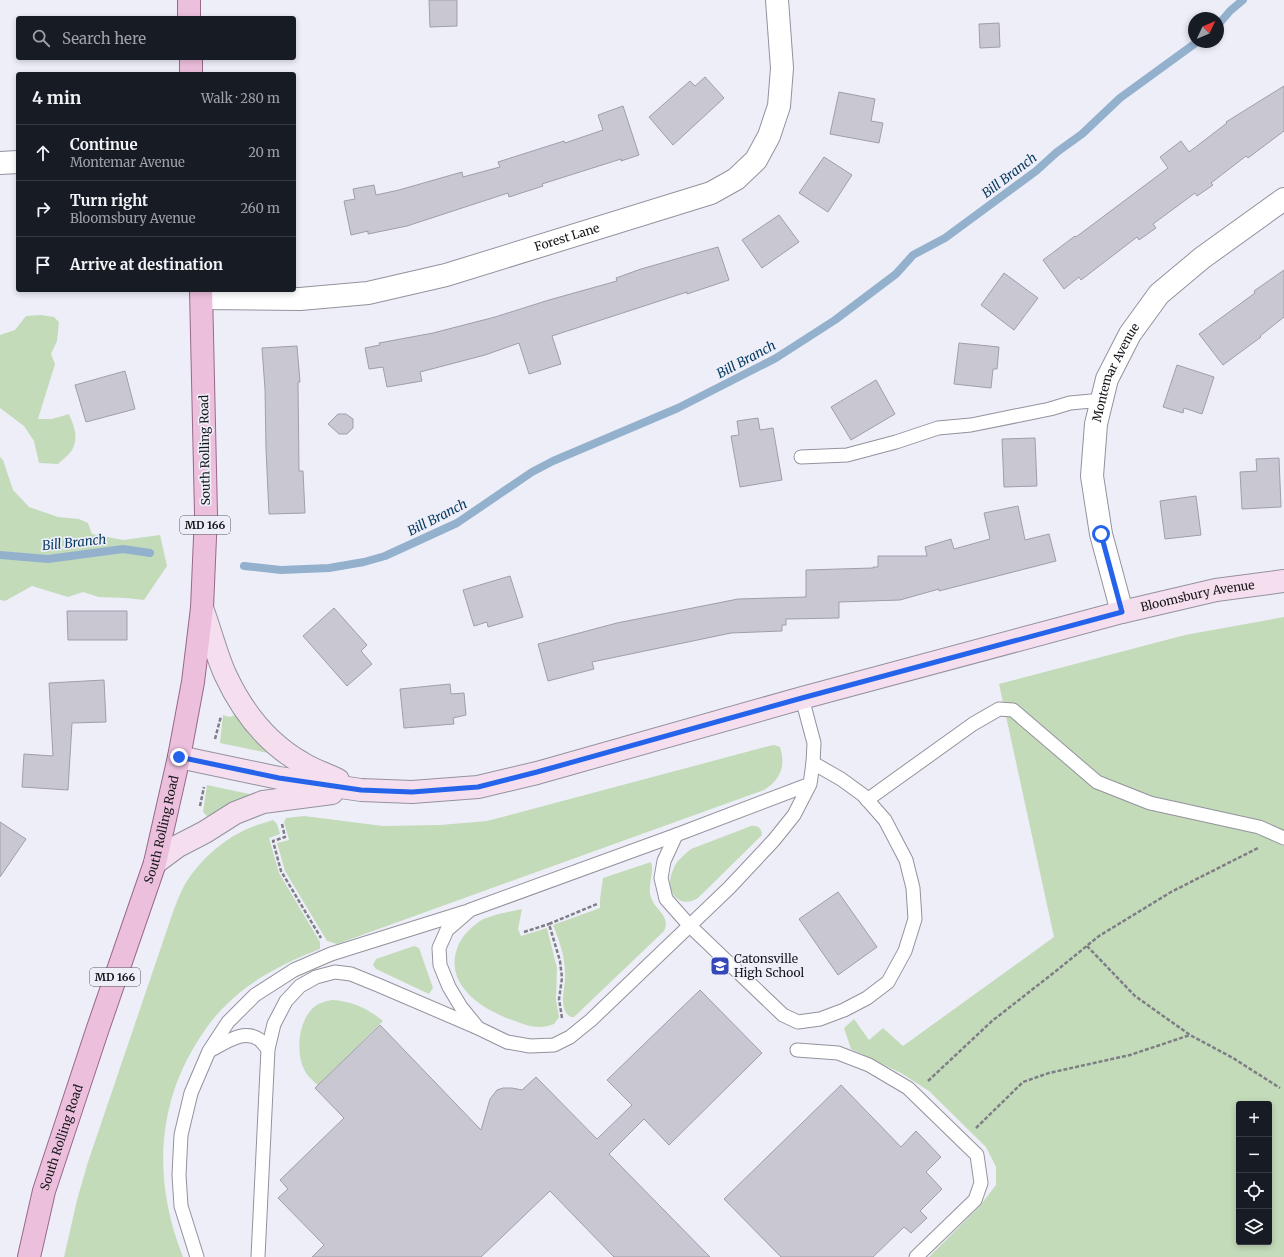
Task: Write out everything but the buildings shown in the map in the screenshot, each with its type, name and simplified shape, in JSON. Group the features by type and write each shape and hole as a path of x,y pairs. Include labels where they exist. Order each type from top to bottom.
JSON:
{"main road":[{"path":"189,0 190,16"},
{"path":"191,60 191,72"},
{"name":"South Rolling Road","path":"29,1257 44,1191 97,1030 155,863 179,757 193,682 202,608 206,514 202,294"},
{"name":"Bloomsbury Avenue","path":"179,757 279,778 361,790 412,792 478,787 1122,612 1216,590 1284,581"},
{"path":"202,608 224,674 252,721 273,742 302,763 361,790"},
{"path":"155,863 178,846 205,832 235,813 263,802 361,790"}],"street":[{"name":"Forest Lane","path":"202,294 300,299 368,293 446,275 711,193 736,179 751,165 756,160 769,136 779,106 781,76 777,0"},
{"path":"0,163 16,162"},
{"name":"Montemar Avenue","path":"1122,612 1101,534 1092,476 1096,424 1107,380 1130,334 1159,294 1202,258 1284,199"}],"lane":[{"path":"801,457 847,455 896,442 938,428 971,425 1050,409 1070,403 1102,400"},
{"path":"258,1257 268,1049 274,1024 286,1001 300,986 316,977 335,972 350,974 478,1028 507,1042 530,1046 554,1045 566,1039 591,1020 729,888 774,840 794,815 810,784 813,763 814,743 802,698"},
{"path":"867,800 973,724 999,709 1013,710 1097,782 1150,804 1259,827 1283,838"},
{"path":"676,835 664,861 661,878 666,899 689,925 783,1016 798,1022 820,1019 844,1010 867,998 888,982 905,951 915,918 913,888 906,860 885,820 863,795 813,763"},
{"path":"197,1257 181,1206 179,1175 181,1135 191,1093 209,1052 228,1022 255,995 294,970 331,954 470,910 676,835 810,784"},
{"path":"470,910 448,930 438,948 440,965 449,987 461,1007 478,1028"},
{"path":"209,1052 235,1037 249,1035 259,1039 268,1049"},
{"path":"797,1050 838,1054 869,1065 908,1088 977,1155 981,1183 975,1200 916,1257"}],"path":[{"path":"215,739 222,711"},
{"path":"199,813 204,785"},
{"path":"276,800 285,837 273,841 281,871 331,954"},
{"path":"914,1094 992,1021 1100,936 1171,892 1283,838"},
{"path":"524,932 549,924 597,904"},
{"path":"549,924 560,961 562,978 559,999 566,1039"},
{"path":"1087,946 1135,996 1190,1035 1233,1058 1280,1088"},
{"path":"963,1142 1023,1082 1049,1073 1130,1054 1190,1035"}],"green space":[{"path":"41,315 54,317 59,322 57,341 51,354 55,364 38,419 52,419 69,414 75,432 75,441 72,450 58,464 39,463 34,441 24,426 0,408 0,335 15,330 26,316"},
{"path":"0,457 3,460 13,490 29,507 58,517 79,519 88,523 92,534 123,540 160,535 167,566 144,600 99,597 83,592 68,597 32,586 5,601 0,600"},
{"path":"1284,617 1284,1257 929,1257 978,1208 996,1185 996,1167 986,1147 929,1091 901,1073 851,1049 844,1028 854,1019 869,1040 883,1028 903,1046 1054,937 999,684 1185,635"},
{"path":"223,715 230,717 235,715 249,734 268,753 220,743"},
{"path":"774,745 780,747 782,754 782,766 781,772 775,781 764,790 337,944 327,941 285,871 277,843 289,840 284,822 286,818 304,816 383,826 440,825 487,821"},
{"path":"207,785 254,795 209,818 203,812"},
{"path":"273,820 277,824 280,834 269,838 279,873 320,942 320,949 293,960 268,973 233,998 207,1027 194,1047 181,1072 172,1098 166,1124 163,1150 167,1204 183,1257 64,1257 77,1200 88,1162 174,909 183,889 189,877 203,861 228,839 253,826"},
{"path":"751,826 759,828 762,835 698,898 684,902 678,900 674,896 670,884 671,877 674,867 683,856 691,849"},
{"path":"651,862 652,871 650,895 654,904 665,918 666,926 664,931 574,1017 571,1017 566,1013 564,1008 563,999 565,967 563,954 553,925 600,908 603,878"},
{"path":"522,909 518,929 521,936 547,928 557,968 556,1000 559,1017 554,1024 541,1027 527,1025 503,1017 491,1011 469,994 461,984 456,973 455,960 458,946 464,935 470,929 484,919"},
{"path":"414,946 419,948 433,988 429,994 376,969 373,965 376,959"},
{"path":"332,1000 359,1006 371,1012 383,1021 318,1085 307,1074 301,1062 299,1045 300,1036 305,1020 314,1007 318,1004"}],"waterway":[{"name":"Bill Branch","path":"1224,18 1243,0"},
{"name":"Bill Branch","path":"244,566 281,570 329,568 364,562 385,556 457,523 532,472 553,461 678,408 776,358 835,320 896,274 913,255 945,238 1036,171 1057,152 1082,134 1120,98 1189,48"},
{"name":"Bill Branch","path":"0,555 48,559 123,549 150,553"}],"place":[{"name":"Catonsville High School","path":"720,966"}],"route":[{"path":"179,757 279,778 361,790 412,792 478,787 1122,612 1101,534"}]}
